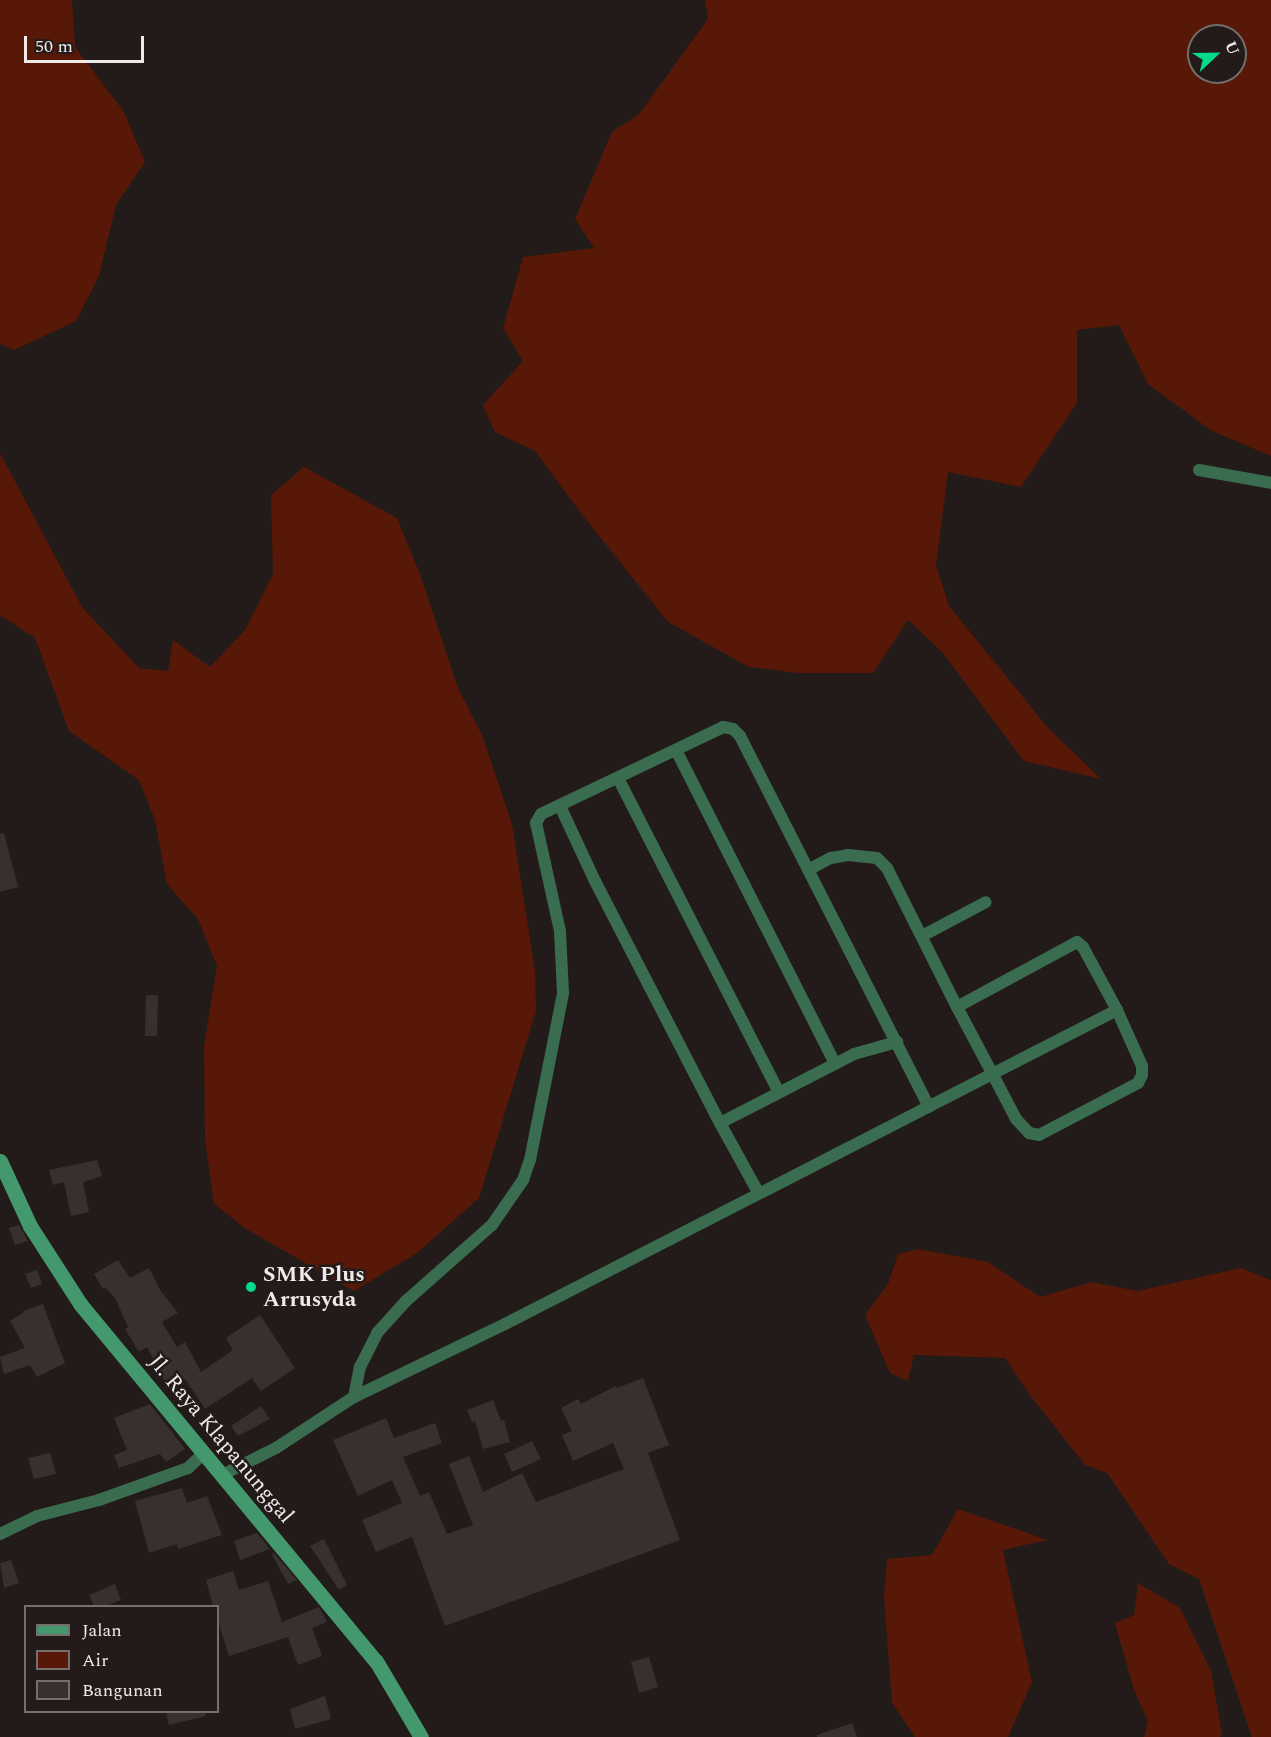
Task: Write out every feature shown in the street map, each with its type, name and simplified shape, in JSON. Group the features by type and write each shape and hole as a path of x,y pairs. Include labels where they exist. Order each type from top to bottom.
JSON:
{"street":[{"path":"1199,470 1271,483"},
{"path":"354,1396 360,1367 377,1333 406,1301 492,1225 506,1208 523,1180 530,1160 562,1001 564,964 560,931 536,823 541,814 723,727 733,729 740,736 929,1107"},
{"path":"676,750 835,1064"},
{"path":"618,778 778,1091"},
{"path":"560,806 595,881 758,1192"},
{"path":"808,870 831,858 848,855 877,858 887,868 957,1007 992,1073 1023,1128 1029,1134 1039,1135 1138,1083 1142,1066 1117,1010 1083,947 1077,942 957,1007"},
{"path":"922,936 986,902"},
{"path":"222,1475 276,1448 354,1396 505,1324 758,1192 1117,1010"},
{"path":"720,1123 778,1091 854,1054 897,1042"},
{"name":"Jl. Raya Klapanunggal","path":"0,1161 30,1226 81,1305 376,1661 421,1737"},
{"path":"0,1534 37,1516 99,1500 188,1468 204,1453"}],"water":[{"path":"0,0 72,0 75,47 124,112 145,162 116,205 99,276 76,321 14,350 0,344"},
{"path":"705,0 1271,0 1271,456 1212,431 1148,384 1119,325 1077,330 1077,403 1021,487 948,472 936,565 949,606 1049,729 1101,779 1024,761 943,653 908,620 873,673 798,673 749,667 668,622 580,512 535,451 495,432 483,405 523,361 503,328 523,257 594,248 575,219 612,132 639,114 708,19"},
{"path":"0,453 82,607 139,668 168,671 173,640 210,667 245,630 273,574 271,495 304,467 397,518 420,574 458,688 482,735 512,824 535,971 536,1011 479,1198 417,1253 354,1291 246,1229 214,1204 205,1139 204,1046 217,966 198,919 167,884 155,820 139,780 69,731 35,638 0,615"},
{"path":"918,1249 988,1262 1040,1297 1092,1282 1137,1291 1241,1268 1271,1280 1271,1737 1252,1737 1199,1579 1169,1564 1107,1473 1085,1465 1029,1394 1005,1358 914,1355 908,1381 890,1373 865,1315 888,1284 898,1254"},
{"path":"958,1509 1048,1540 1003,1550 1032,1682 1008,1737 915,1737 892,1703 884,1597 887,1559 932,1555"},
{"path":"1138,1583 1180,1608 1211,1671 1222,1734 1220,1737 1144,1737 1148,1721 1134,1690 1115,1623 1134,1615"}],"building":[{"path":"4,833 18,887 0,892 0,834"},
{"path":"146,995 158,995 157,1036 145,1036"},
{"path":"97,1160 102,1176 83,1182 89,1212 71,1216 64,1182 53,1185 49,1170"},
{"path":"19,1225 28,1241 15,1245 9,1228"},
{"path":"118,1260 130,1278 149,1268 160,1290 178,1313 162,1322 177,1347 185,1342 201,1372 233,1350 226,1338 260,1315 295,1368 261,1391 252,1378 205,1409 185,1379 168,1388 147,1347 139,1352 125,1329 128,1327 115,1298 106,1288 103,1289 94,1274"},
{"path":"37,1270 42,1284 31,1288 25,1274"},
{"path":"43,1304 65,1363 37,1377 30,1365 4,1374 0,1357 25,1348 10,1321 23,1311"},
{"path":"643,1378 669,1445 648,1453 680,1540 445,1626 412,1537 376,1552 362,1520 402,1503 392,1480 358,1496 333,1440 386,1418 394,1438 435,1423 442,1443 403,1457 420,1496 429,1492 447,1534 473,1525 449,1464 469,1456 483,1492 522,1473 536,1502 624,1469 613,1443 573,1461 562,1435 572,1431 561,1408 578,1399 581,1404 616,1386 617,1388"},
{"path":"493,1400 501,1421 504,1420 510,1442 483,1449 475,1421 472,1422 467,1410"},
{"path":"150,1404 185,1449 166,1462 160,1454 119,1468 114,1455 127,1450 114,1418"},
{"path":"261,1406 270,1419 238,1436 231,1426"},
{"path":"532,1441 541,1459 512,1472 504,1454"},
{"path":"50,1453 56,1474 34,1479 28,1458"},
{"path":"182,1488 187,1503 207,1496 222,1535 178,1549 177,1544 149,1553 135,1501"},
{"path":"257,1533 270,1549 240,1560 234,1541"},
{"path":"324,1539 347,1585 339,1590 310,1546"},
{"path":"274,1553 297,1580 288,1584 272,1555"},
{"path":"11,1560 19,1583 4,1588 0,1563"},
{"path":"233,1571 239,1590 268,1581 282,1622 319,1607 327,1622 312,1628 322,1656 298,1665 288,1637 229,1656 219,1624 219,1605 213,1605 206,1580"},
{"path":"115,1584 121,1600 108,1605 94,1605 89,1595"},
{"path":"649,1657 658,1687 639,1693 631,1662"},
{"path":"325,1696 331,1719 295,1729 290,1709"},
{"path":"166,1713 205,1713 206,1716 169,1725"},
{"path":"852,1723 857,1737 817,1737 817,1735"}],"place":[{"name":"SMK Plus Arrusyda","path":"251,1287"}]}
